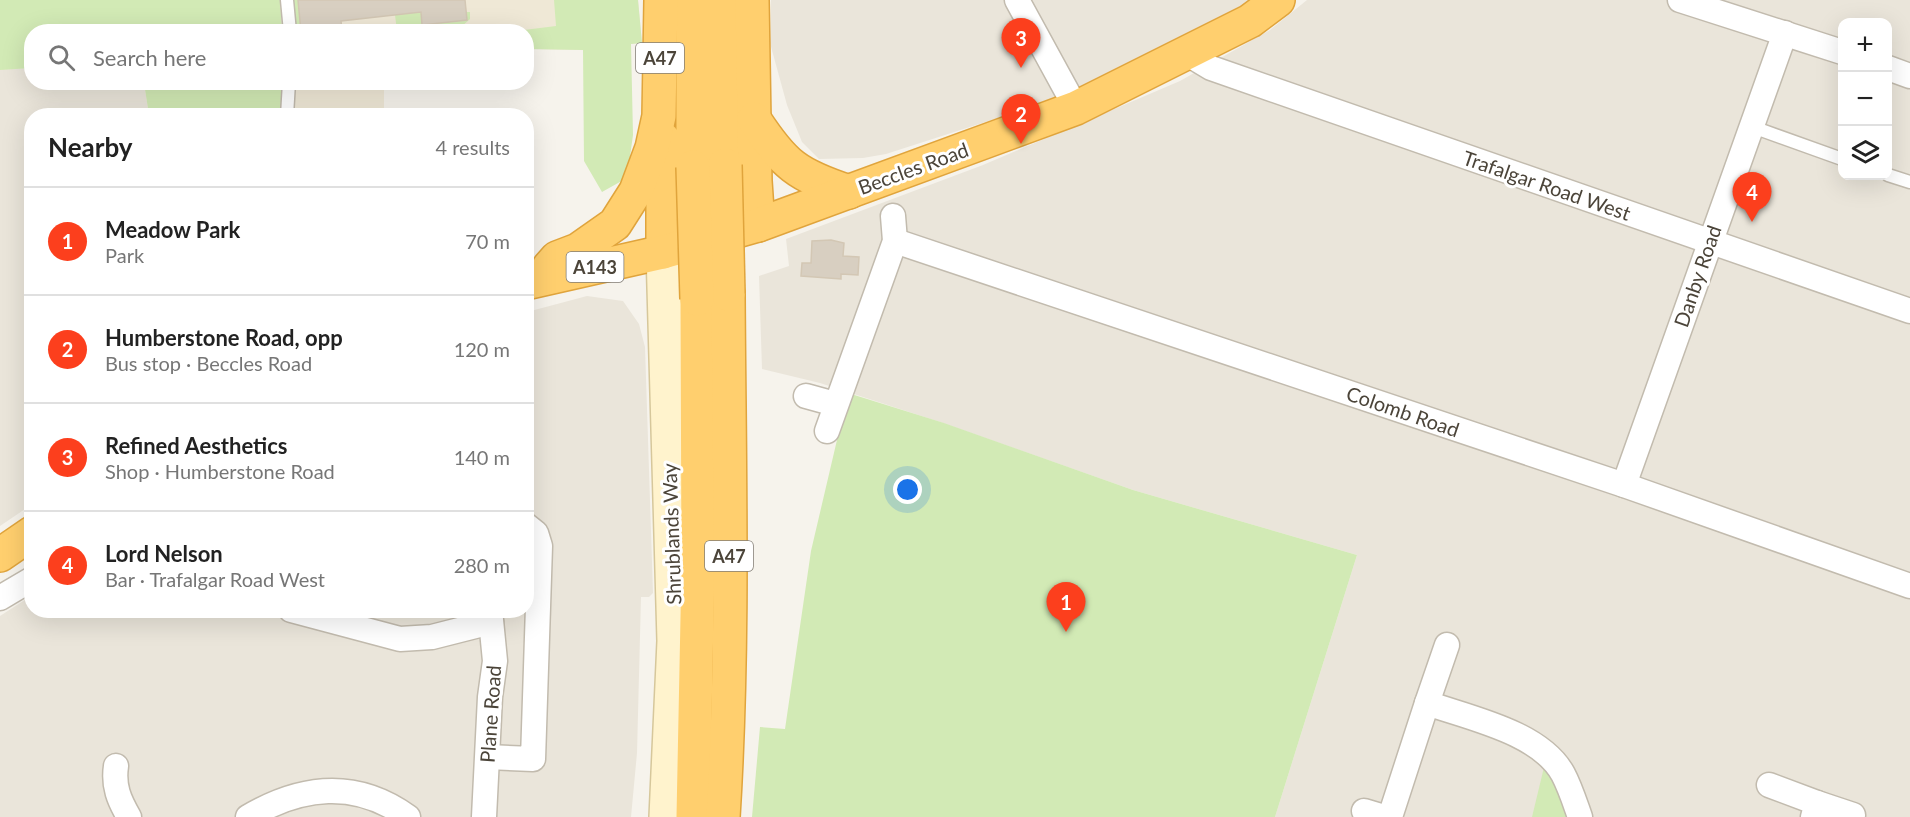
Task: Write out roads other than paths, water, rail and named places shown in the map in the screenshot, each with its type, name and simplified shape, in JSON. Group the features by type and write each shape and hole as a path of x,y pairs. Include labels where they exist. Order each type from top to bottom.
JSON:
{"highway":[{"name":"A47","path":"661,0 659,116 664,148 663,252"},
{"name":"A47","path":"693,0 709,166 712,296 729,592 727,755 723,817"},
{"name":"A47","path":"709,166 723,0"},
{"path":"752,0 758,225"},
{"name":"Beccles Road","path":"534,281 663,252 758,225 1076,108 1250,21 1278,0"},
{"name":"A47","path":"534,279 557,258 578,250 596,239 621,216 636,191 652,148 659,116"},
{"path":"754,119 774,151 793,168 812,180 849,192"},
{"name":"A47","path":"693,817 698,568 712,296"},
{"path":"0,555 24,538"}],"street":[{"path":"1017,0 1076,108"},
{"path":"1680,0 1838,51"},
{"name":"Danby Road","path":"1623,485 1785,33"},
{"name":"Trafalgar Road West","path":"1186,53 1212,68 1910,311"},
{"path":"1892,70 1910,76"},
{"path":"827,431 895,241 893,216"},
{"name":"Colomb Road","path":"895,241 1623,485 1910,586"},
{"name":"Shrublands Way","path":"663,252 674,640 666,817"},
{"path":"806,396 835,404"},
{"path":"488,757 533,759 540,546 534,531"},
{"path":"0,598 24,584"},
{"path":"321,618 400,639 432,637 484,618"},
{"name":"Plane Road","path":"484,817 490,698 495,661 490,618"},
{"path":"1390,817 1446,645"},
{"path":"1427,703 1524,738 1544,752 1563,773 1580,817"},
{"path":"116,766 113,780 129,817"},
{"path":"1769,785 1815,810 1853,815"},
{"path":"248,817 287,797 318,790 370,798 396,808 408,817"}],"lane":[{"path":"287,0 289,24"},
{"path":"287,108 289,90"},
{"path":"1750,126 1838,158"},
{"path":"1892,177 1910,183"}],"place":[{"name":"Refined Aesthetics","path":"1021,68"},
{"name":"Humberstone Road, opp","path":"1021,144"},
{"name":"Lord Nelson","path":"1752,222"},
{"name":"Meadow Park","path":"1066,632"}]}
